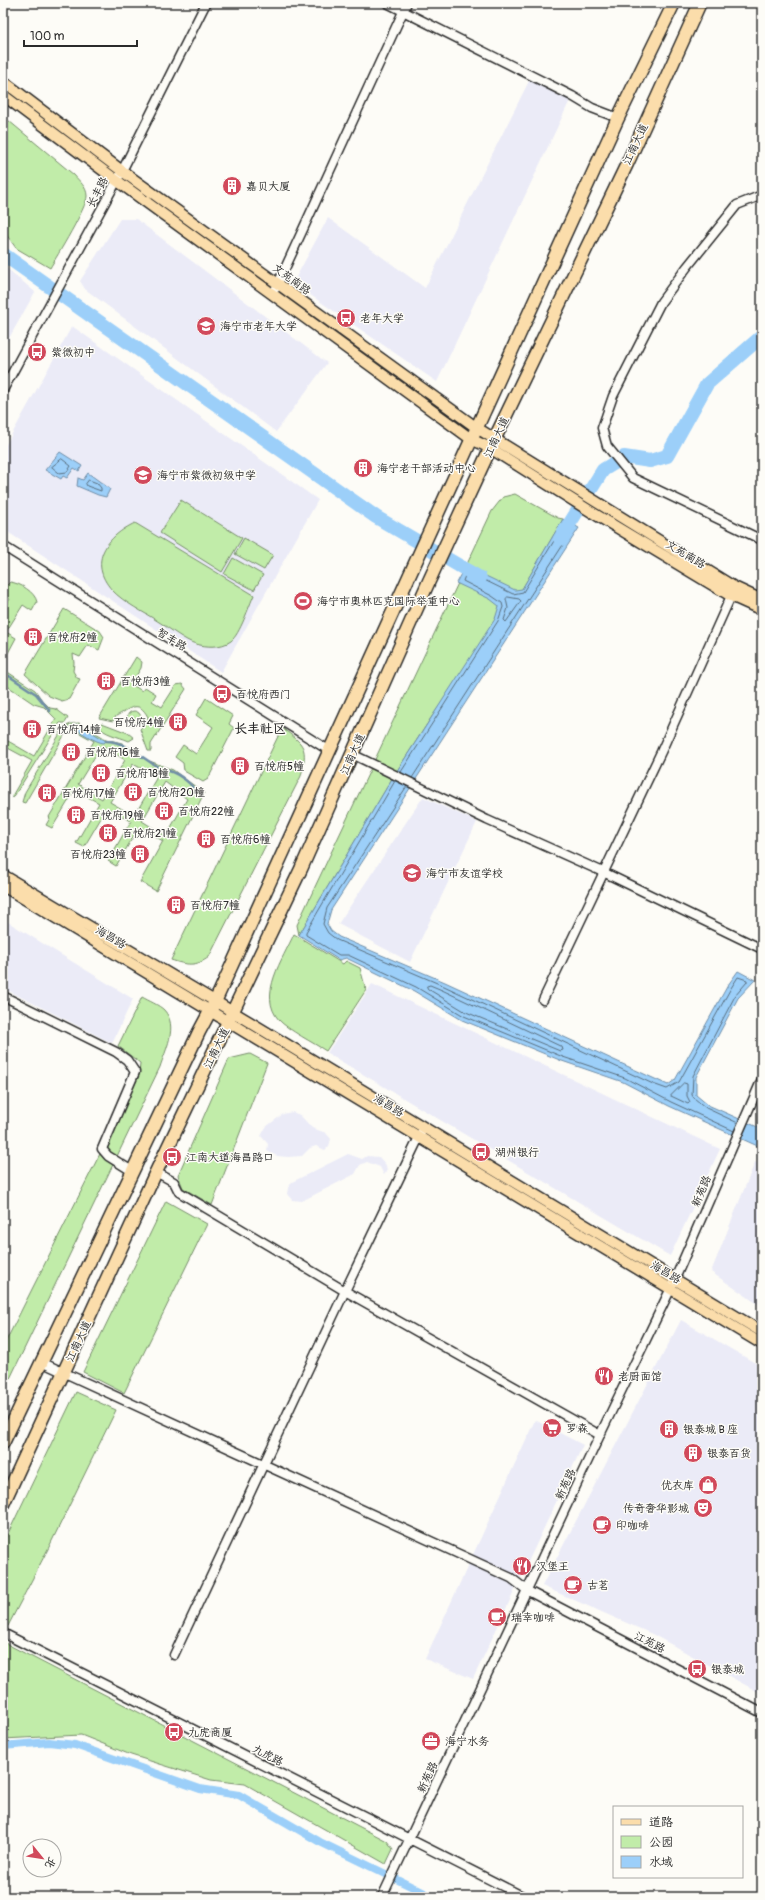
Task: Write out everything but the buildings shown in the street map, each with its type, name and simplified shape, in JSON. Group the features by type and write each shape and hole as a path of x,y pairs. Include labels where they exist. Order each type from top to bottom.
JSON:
{"highway":[{"name":"江南大道","path":"3,1443 212,1006 330,751 434,519 618,118 674,3"},
{"name":"江南大道","path":"3,1504 156,1172 301,869 429,581 493,443 627,164 700,3"}],"main road":[{"name":"文苑南路","path":"3,81 122,171 477,428 493,443 568,497 731,596 762,610"},
{"name":"文苑南路","path":"3,95 116,180 472,439 493,443 574,487 734,587 762,600"},
{"name":"海昌路","path":"3,876 212,1006"},
{"name":"海昌路","path":"3,886 423,1128 673,1284 762,1344"},
{"name":"海昌路","path":"231,1017 419,1137 673,1284 762,1332"}],"street":[{"name":"长丰路","path":"3,390 122,171 206,3"},
{"path":"387,3 405,7 592,108 618,118"},
{"path":"273,294 405,7"},
{"path":"762,195 738,205 687,267 661,302 613,396 602,428 608,448 633,478 762,540"},
{"name":"智丰路","path":"3,546 330,751"},
{"path":"543,1000 661,752 731,596"},
{"path":"352,754 487,820 603,872 762,950"},
{"path":"3,996 116,1052 127,1060 135,1072 102,1149 108,1156 132,1171"},
{"name":"新苑路","path":"383,1894 673,1284 762,1079"},
{"path":"174,1655 344,1291 423,1128"},
{"path":"156,1172 174,1182 179,1192 344,1291 600,1435"},
{"name":"江苑路","path":"41,1362 512,1578 528,1591 762,1713"},
{"name":"九虎路","path":"3,1633 524,1897"}],"shaded area":[{"path":"532,75 572,96 437,382 293,283 328,218 425,288"},
{"name":"海宁市老年大学","path":"120,219 136,219 327,363 276,432 85,289 80,281"},
{"path":"3,265 35,292 3,349"},
{"name":"海宁市紫微初级中学","path":"72,326 318,500 221,672 3,529 3,450"},
{"name":"海宁市友谊学校","path":"423,797 477,822 410,962 338,924"},
{"path":"3,919 133,999 112,1043 3,988"},
{"path":"372,984 720,1149 670,1256 327,1053"},
{"path":"292,1112 300,1115 312,1128 326,1133 331,1139 329,1146 325,1150 316,1146 310,1148 302,1156 288,1157 277,1156 267,1151 268,1144 261,1136 266,1127 283,1114"},
{"path":"348,1154 362,1159 367,1156 379,1157 386,1165 387,1171 384,1175 380,1167 367,1162 360,1165 355,1174 302,1201 292,1200 287,1194 288,1188 292,1182"},
{"path":"755,1162 762,1165 762,1307 711,1272"},
{"path":"681,1320 762,1367 762,1694 652,1634 542,1586"},
{"path":"535,1420 583,1445 473,1679 425,1659"}],"green space":[{"path":"3,116 74,175 82,184 87,193 86,202 50,268 16,248 3,230"},
{"path":"515,494 558,518 563,519 522,589 431,718 393,777 299,935 297,925 492,511 503,497"},
{"path":"181,500 242,538 222,572 160,533"},
{"path":"135,523 254,595 238,632 231,641 223,645 214,646 196,644 182,637 128,603 112,590 105,580 101,570 101,560 104,551 116,535"},
{"path":"244,538 273,555 264,570 235,554"},
{"path":"233,558 263,575 254,590 224,574"},
{"path":"10,582 18,584 26,589 36,598 37,602 32,611 23,605 6,632 16,638 8,653 3,655 3,611 10,599 3,594 3,589"},
{"path":"64,609 100,631 104,637 99,650 88,645 80,657 73,654 73,671 77,678 80,679 69,699 62,701 49,696 25,674"},
{"path":"136,657 142,662 141,668 131,684 142,691 145,687 156,694 152,701 162,707 176,685 182,684 186,689 151,744 151,751 148,751 140,729 145,724 148,717 141,708 133,707 116,716 113,721 99,718"},
{"path":"3,669 35,690 50,708 56,709 68,718 65,723 60,723 13,798 12,796 32,761 4,746 8,741 34,756 56,719 44,707 34,704 3,683"},
{"path":"206,698 233,716 229,724 234,728 208,779 203,782 184,771 183,763 175,757 183,745 196,754 213,727 196,715"},
{"path":"131,711 137,711 141,715 141,721 137,725 131,725 127,721 127,715"},
{"path":"79,723 106,739 122,743 147,760 173,770 204,793 156,891 140,882 163,841 139,827 116,866 108,861 131,821 107,808 84,847 76,843 99,803 75,790 52,828 46,825 50,818 49,817 94,741 69,727 25,803 22,802 25,792 64,727","holes":["102,745 125,760 102,799 78,784","133,764 157,777 134,816 110,802","165,782 187,799 166,836 142,821"]},
{"path":"102,723 128,733 134,738 129,741 108,733 97,725"},
{"path":"282,728 296,739 303,748 304,759 301,776 209,957 195,964 181,963 171,960"},
{"path":"294,934 343,964 346,961 360,968 366,990 326,1051 283,1024 273,1010 271,988 274,977"},
{"path":"142,997 162,1008 168,1016 171,1031 165,1054 3,1393 3,1347 139,1076 140,1063 118,1046"},
{"path":"250,1054 267,1063 212,1205 183,1188 178,1175 229,1059"},
{"path":"166,1201 207,1224 124,1393 83,1372"},
{"path":"76,1392 116,1410 49,1547 8,1626 3,1623 3,1544"},
{"path":"3,1642 387,1841 393,1849 386,1864 245,1784 211,1780 131,1755 81,1735 3,1739"}],"water":[{"path":"60,452 82,466 79,471 74,468 67,478 63,476 61,479 45,470"},
{"path":"88,473 110,489 106,497 77,486 78,478 83,480"},
{"path":"563,519 579,528 331,910 327,924 331,931 339,937 445,982 668,1085 675,1080 728,985 738,971 755,980 738,998 696,1077 696,1095 708,1105 762,1129 762,1148 669,1106 623,1082 562,1061 462,1020 414,991 346,958 339,960 299,935 393,777 495,619 499,606 490,599 456,583 465,566 515,590 522,589"},
{"path":"80,725 106,741 104,743 92,739 75,728 73,726"}],"waterway":[{"path":"3,254 376,517 480,578"},
{"path":"560,539 603,470 624,457 650,461 667,456 707,384 762,336"},
{"path":"3,672 36,694 50,711"},
{"path":"106,741 127,747 158,767 179,775 189,783 196,792"},
{"path":"3,1746 49,1742 75,1745 200,1789 239,1795 320,1842 433,1897"}],"place":[{"name":"嘉贝大厦","path":"232,186"},
{"name":"老年大学","path":"346,318"},
{"name":"海宁市老年大学","path":"206,326"},
{"name":"紫微初中","path":"37,352"},
{"name":"海宁老干部活动中心","path":"363,468"},
{"name":"海宁市紫微初级中学","path":"143,475"},
{"name":"海宁市奥林匹克国际举重中心","path":"303,601"},
{"name":"百悦府2幢","path":"33,637"},
{"name":"百悦府3幢","path":"106,681"},
{"name":"百悦府西门","path":"222,694"},
{"name":"百悦府4幢","path":"178,722"},
{"name":"百悦府14幢","path":"32,729"},
{"name":"百悦府16幢","path":"71,752"},
{"name":"百悦府5幢","path":"240,766"},
{"name":"百悦府18幢","path":"101,773"},
{"name":"百悦府20幢","path":"133,792"},
{"name":"百悦府17幢","path":"47,793"},
{"name":"百悦府22幢","path":"164,811"},
{"name":"百悦府19幢","path":"76,815"},
{"name":"百悦府21幢","path":"108,833"},
{"name":"百悦府6幢","path":"206,839"},
{"name":"百悦府23幢","path":"140,854"},
{"name":"海宁市友谊学校","path":"412,873"},
{"name":"百悦府7幢","path":"176,905"},
{"name":"湖州银行","path":"481,1152"},
{"name":"江南大道海昌路口","path":"172,1157"},
{"name":"老厨面馆","path":"604,1376"},
{"name":"罗森","path":"552,1428"},
{"name":"银泰城 B 座","path":"669,1429"},
{"name":"银泰百货","path":"693,1453"},
{"name":"优衣库","path":"708,1485"},
{"name":"传奇奢华影城","path":"703,1508"},
{"name":"印咖啡","path":"602,1525"},
{"name":"汉堡王","path":"522,1566"},
{"name":"古茗","path":"573,1585"},
{"name":"瑞幸咖啡","path":"497,1617"},
{"name":"银泰城","path":"697,1669"},
{"name":"九虎商厦","path":"174,1732"},
{"name":"海宁水务","path":"431,1741"}],"district":[{"name":"长丰社区","path":"260,728"}]}
